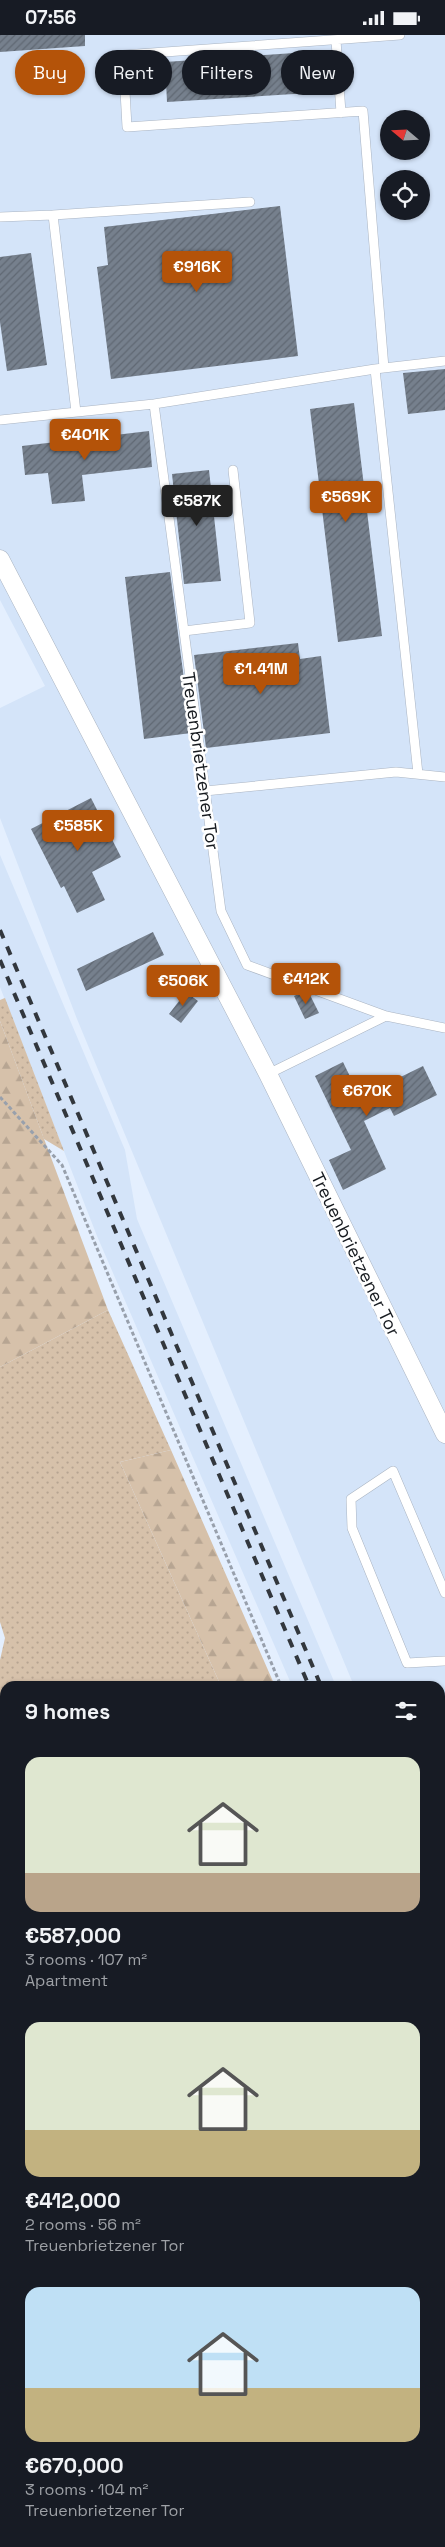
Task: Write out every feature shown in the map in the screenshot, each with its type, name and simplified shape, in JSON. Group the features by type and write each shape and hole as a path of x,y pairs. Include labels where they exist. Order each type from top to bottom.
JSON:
{"street":[{"name":"Treuenbrietzener Tor","path":"0,559 268,1074 445,1433"}],"lane":[{"path":"400,35 123,55 127,127 363,111 379,368 418,774"},
{"path":"336,39 341,113"},
{"path":"0,217 250,201"},
{"path":"53,215 76,412"},
{"path":"0,420 154,404 379,368 445,361"},
{"name":"Treuenbrietzener Tor","path":"154,404 221,911 247,965 386,1016 445,1028"},
{"path":"184,631 250,623 232,470"},
{"path":"204,791 396,772 445,777"},
{"path":"268,1074 386,1016"},
{"path":"445,1593 394,1471 350,1499 352,1528 407,1663 445,1662"}],"path":[{"path":"0,1097 62,1165 279,1681"}],"shaded area":[{"path":"0,35 445,35 445,1681 352,1681 77,1019 0,818 0,708 45,686 0,600"},
{"path":"0,855 125,1150 137,1219 334,1681 290,1681 97,1236 0,987"}],"green space":[{"path":"5,998 64,1151 44,1139 0,1021 0,1000"},
{"path":"0,1021 108,1310 0,1367"},
{"path":"108,1310 171,1450 120,1462 219,1681 0,1681 0,1660 5,1638 0,1622 0,1367"},
{"path":"171,1450 273,1681 219,1681 120,1462"}],"building":[{"path":"0,35 85,35 85,46 0,52"},
{"path":"281,54 281,95 167,102 167,95 172,95 172,62 182,61 182,95 271,95 271,55"},
{"path":"280,206 298,356 111,379 97,267 108,265 104,227"},
{"path":"31,253 47,365 7,371 0,322 0,257"},
{"path":"445,369 445,410 408,414 403,373"},
{"path":"354,403 382,636 338,642 310,409"},
{"path":"149,431 152,467 82,475 85,501 52,504 48,473 25,475 22,446"},
{"path":"209,470 221,581 184,584 172,474"},
{"path":"170,572 191,733 144,739 125,577"},
{"path":"298,643 300,659 321,656 330,733 206,748 194,655"},
{"path":"91,798 121,857 92,872 105,900 77,913 64,886 61,888 31,829"},
{"path":"153,932 164,955 86,991 77,969"},
{"path":"186,992 198,1001 181,1023 169,1014"},
{"path":"303,992 310,995 319,1013 305,1019 294,996"},
{"path":"343,1062 360,1097 423,1066 437,1095 394,1116 390,1108 364,1121 386,1169 343,1190 329,1160 351,1150 315,1076"}],"railway":[{"path":"0,930 319,1681"},
{"path":"0,960 307,1681"}]}
